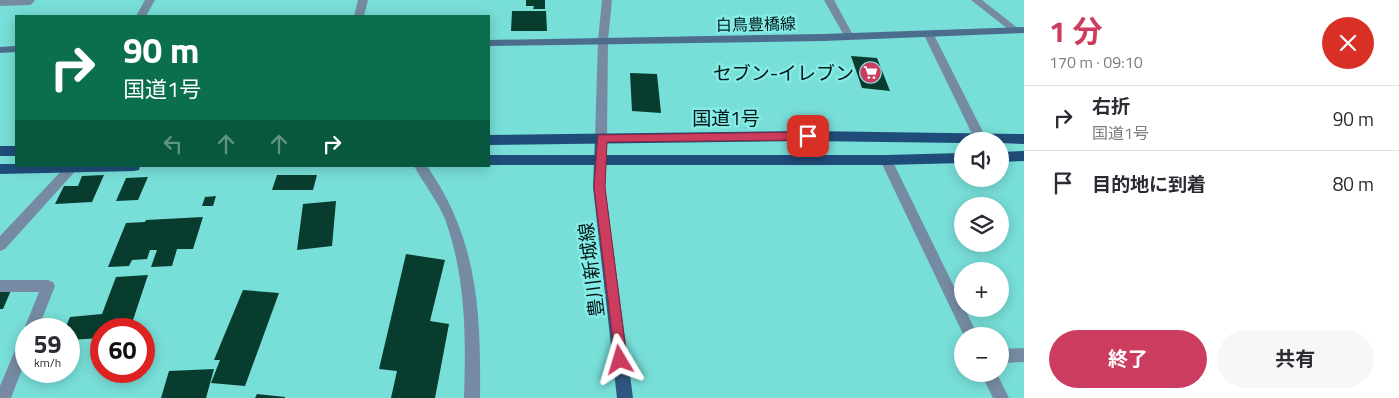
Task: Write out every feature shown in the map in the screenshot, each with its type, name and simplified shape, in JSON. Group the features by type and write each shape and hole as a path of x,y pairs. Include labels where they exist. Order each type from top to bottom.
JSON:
{"highway":[{"name":"国道1号","path":"490,140 808,136 954,138"},
{"name":"国道1号","path":"1009,139 1024,139"},
{"path":"0,151 15,151"},
{"path":"1009,157 1024,156"},
{"path":"490,160 886,160 954,158"},
{"path":"0,169 104,167"}],"main road":[{"name":"白鳥豊橋線","path":"490,43 603,40 740,40 929,35 1020,30"},
{"path":"0,50 15,50"},
{"name":"豊川新城線","path":"602,138 599,161 599,187 625,398"}],"street":[{"path":"0,3 29,2 30,0"},
{"path":"142,15 150,0"},
{"path":"359,15 363,0"},
{"path":"602,138 603,40 607,0"},
{"path":"829,0 849,37"},
{"path":"976,0 1020,30"},
{"path":"929,35 977,132"},
{"path":"886,160 967,327"},
{"path":"421,167 448,209 468,278 473,353 472,398"},
{"path":"0,245 73,168"},
{"path":"0,286 48,286 35,318"},
{"path":"1009,356 1024,355"},
{"path":"3,398 15,368"},
{"path":"994,382 1001,398"}],"building":[{"path":"526,0 545,0 545,9 533,9 534,6 526,6"},
{"path":"512,11 546,11 547,31 511,31"},
{"name":"セブン-イレブン","path":"851,56 877,58 890,91 862,88"},
{"path":"630,73 657,74 661,113 632,111"},
{"path":"104,175 92,202 55,204 64,186 78,186 82,176"},
{"path":"277,175 317,175 313,190 272,190"},
{"path":"148,177 138,200 116,201 126,178"},
{"path":"216,196 213,206 202,206 205,197"},
{"path":"336,201 332,246 297,250 303,204"},
{"path":"203,217 193,249 177,249 172,266 151,267 157,250 150,250 147,259 132,260 129,266 108,267 126,223"},
{"path":"406,254 445,260 430,321 449,324 435,398 391,398 397,371 379,369"},
{"path":"148,275 134,318 90,318 90,339 80,339 80,318 70,317 102,314 116,277"},
{"path":"12,288 3,309 0,309 0,290"},
{"path":"243,290 279,293 245,386 211,383 220,360 214,360"},
{"path":"214,369 206,398 161,398 169,371"},
{"path":"257,394 285,397 285,398 255,398"}],"place":[{"name":"セブン-イレブン","path":"870,73"}],"route":[{"path":"620,360 599,187 599,161 602,138 808,136"}]}
